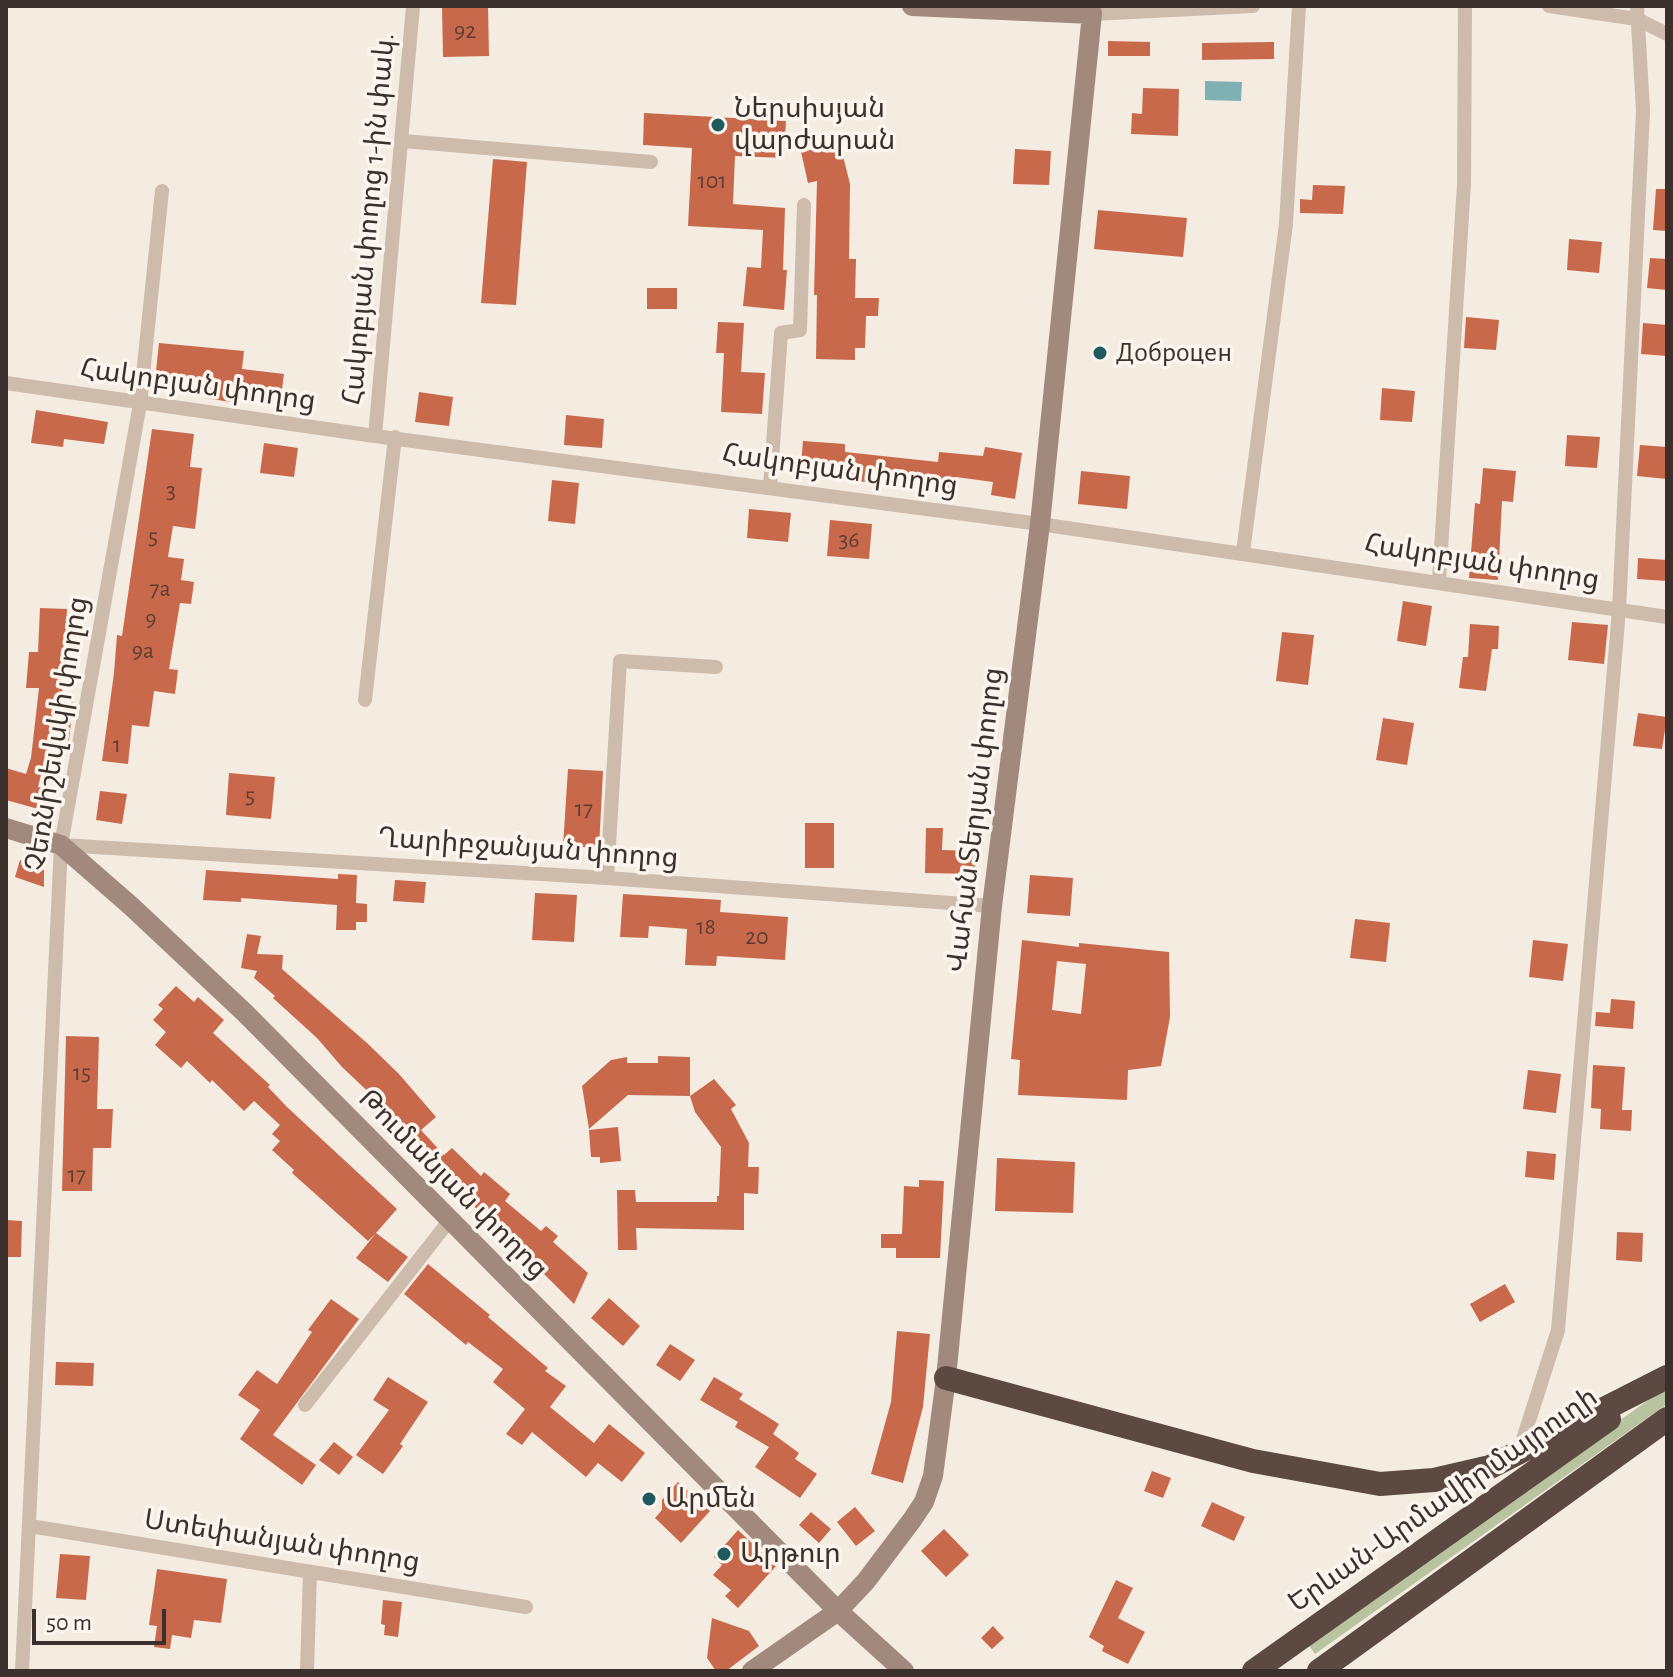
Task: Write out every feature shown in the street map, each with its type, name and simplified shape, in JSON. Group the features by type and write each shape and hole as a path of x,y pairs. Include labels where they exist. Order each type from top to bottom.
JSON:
{"highway":[{"path":"946,1378 1253,1461 1380,1484 1448,1477 1490,1467 1667,1378"},
{"name":"Երևան-Արմավիր մայրուղի","path":"1254,1671 1667,1378"},
{"path":"1319,1671 1667,1419"},
{"path":"1287,1647 1298,1649 1307,1656 1310,1671"}],"street":[{"name":"Հակոբյան փողոց 1-ին փակ․","path":"375,436 413,6"},
{"path":"912,6 1091,10 1253,6"},
{"path":"1243,552 1286,224 1299,6"},
{"path":"1439,581 1464,184 1465,6"},
{"path":"1549,6 1637,12 1667,34"},
{"name":"Վահան Տերյան փողոց","path":"752,1671 838,1611 866,1581 924,1502 933,1476 946,1378 992,906 1040,524 1091,10"},
{"path":"1519,1452 1558,1330 1619,610 1643,111 1637,12"},
{"path":"403,141 651,162"},
{"name":"Չեռնիշեվսկի փողոց","path":"22,1671 61,845 140,404 162,191"},
{"path":"770,487 781,333 800,330 804,205"},
{"name":"Հակոբյան փողոց","path":"6,383 140,404 1243,552 1667,617"},
{"path":"365,700 395,437"},
{"path":"607,878 620,661 716,667"},
{"name":"Թումանյան փողոց","path":"6,828 61,845 245,1013 838,1611 904,1671"},
{"name":"Ղարիբջանյան փողոց","path":"61,845 607,878 992,906"},
{"path":"305,1405 449,1221"},
{"name":"Ստեփանյան փողոց","path":"30,1526 526,1607"},
{"path":"307,1671 310,1572"}],"green space":[{"path":"1667,1387 1667,1404 1315,1654 1306,1641"}],"water":[{"path":"1205,81 1242,82 1241,101 1205,100"}],"building":[{"path":"488,6 489,56 443,57 442,7"},
{"path":"1108,41 1150,42 1150,56 1108,56"},
{"path":"1274,42 1274,59 1202,60 1202,43"},
{"path":"1143,88 1179,89 1178,136 1131,134 1132,113 1142,114"},
{"path":"644,113 786,121 784,158 735,156 733,204 785,208 783,270 787,270 784,310 743,306 747,267 761,268 763,230 688,226 692,148 643,145"},
{"path":"838,136 850,184 849,259 856,259 855,298 879,298 878,316 866,316 865,348 855,348 855,360 816,359 817,181 808,183 801,152 815,149 813,141"},
{"path":"1015,149 1051,151 1049,185 1013,184"},
{"path":"493,159 527,162 516,305 481,303"},
{"path":"1313,185 1345,186 1343,214 1300,213 1300,199 1312,200"},
{"path":"1656,189 1667,189 1667,231 1653,230"},
{"path":"1098,210 1187,218 1183,257 1094,249"},
{"path":"1569,239 1602,242 1599,273 1567,270"},
{"path":"1650,258 1667,259 1667,290 1647,288"},
{"path":"647,288 677,288 677,309 647,309"},
{"path":"1466,317 1499,320 1496,350 1464,348"},
{"path":"718,322 744,323 741,372 765,373 762,414 721,412 724,353 716,353"},
{"path":"1643,323 1667,325 1667,356 1641,354"},
{"path":"159,343 244,351 242,369 284,374 280,404 238,398 237,403 205,398 206,395 154,390"},
{"path":"1382,388 1415,391 1412,422 1380,420"},
{"path":"419,392 453,397 449,426 415,422"},
{"path":"36,410 108,422 104,444 64,439 63,447 31,443"},
{"path":"566,415 604,419 602,448 564,445"},
{"path":"152,429 194,434 190,467 202,468 195,529 173,526 168,557 184,559 181,580 194,582 191,604 180,603 169,669 178,670 175,694 154,691 149,727 132,725 128,764 102,761 117,635 122,636"},
{"path":"1567,435 1600,437 1597,468 1565,466"},
{"path":"803,441 845,444 845,452 938,462 939,452 983,456 985,447 1022,453 1015,499 991,495 993,482 956,477 955,490 800,476"},
{"path":"264,443 298,448 294,477 260,473"},
{"path":"1640,445 1667,447 1667,479 1637,476"},
{"path":"1483,468 1516,471 1513,502 1502,501 1498,580 1469,578 1475,503 1480,504"},
{"path":"1081,471 1130,476 1127,509 1078,504"},
{"path":"552,480 579,483 575,524 548,521"},
{"path":"749,509 791,513 788,542 747,538"},
{"path":"830,520 872,524 869,559 827,556"},
{"path":"1638,558 1667,560 1667,581 1637,579"},
{"path":"1403,601 1432,606 1426,646 1397,641"},
{"path":"40,608 67,609 62,695 74,696 68,748 48,746 38,787 55,791 49,812 6,800 6,768 26,774 31,758 39,688 26,688 29,652 38,652"},
{"path":"1572,622 1608,625 1604,664 1568,660"},
{"path":"1470,624 1499,626 1498,649 1492,649 1486,691 1459,688 1463,657 1468,657"},
{"path":"1282,632 1314,635 1308,685 1276,681"},
{"path":"1638,713 1667,717 1662,749 1633,746"},
{"path":"1383,718 1414,723 1407,765 1376,760"},
{"path":"568,769 603,771 599,848 563,846"},
{"path":"229,773 275,777 271,819 226,815"},
{"path":"100,791 127,794 122,824 96,820"},
{"path":"805,823 834,823 834,868 805,868"},
{"path":"926,828 943,828 942,850 976,851 975,874 925,873"},
{"path":"20,860 44,870 44,887 15,877"},
{"path":"206,870 338,879 338,874 357,875 356,903 367,904 367,922 356,922 356,930 336,930 337,905 241,898 241,902 203,900"},
{"path":"1030,875 1073,878 1070,916 1027,913"},
{"path":"395,880 426,882 424,903 393,901"},
{"path":"535,893 577,895 574,942 532,940"},
{"path":"623,894 721,900 720,912 788,917 785,960 717,956 716,966 685,965 687,929 649,926 648,938 620,937"},
{"path":"1355,919 1390,923 1386,962 1350,958"},
{"path":"247,934 261,936 257,954 283,955 282,969 399,1074 436,1117 421,1130 444,1155 452,1148 481,1176 484,1172 510,1194 505,1201 541,1231 546,1226 558,1236 553,1242 588,1273 574,1304 517,1247 494,1230 497,1226 463,1197 465,1195 378,1101 273,998 275,996 254,978 257,971 241,968"},
{"path":"1022,940 1169,952 1170,1017 1161,1066 1128,1070 1127,1100 1018,1095 1020,1060 1011,1059","holes":["1057,961 1086,964 1081,1014 1052,1010"]},
{"path":"1533,940 1568,944 1563,981 1529,977"},
{"path":"176,986 194,1002 198,997 224,1020 213,1033 397,1209 368,1241 292,1173 294,1170 272,1150 280,1141 272,1134 280,1125 254,1101 244,1111 187,1061 181,1068 155,1045 166,1032 153,1020 163,1009 158,1005"},
{"path":"1611,999 1635,1001 1633,1029 1595,1026 1596,1012 1610,1013"},
{"path":"66,1036 99,1037 97,1109 113,1109 111,1148 93,1148 92,1191 62,1191"},
{"path":"658,1056 690,1057 690,1096 628,1095 589,1129 582,1086 611,1060 627,1057 627,1063 658,1063"},
{"path":"1593,1065 1625,1067 1622,1110 1632,1110 1631,1131 1600,1129 1601,1109 1591,1108"},
{"path":"1528,1070 1561,1074 1556,1113 1523,1109"},
{"path":"714,1079 736,1105 731,1109 749,1143 748,1167 759,1167 758,1194 744,1193 744,1230 636,1228 637,1250 618,1250 617,1190 635,1190 636,1202 717,1202 721,1147 695,1112 690,1096"},
{"path":"618,1127 621,1161 600,1163 600,1157 591,1157 589,1130"},
{"path":"1527,1151 1556,1154 1554,1180 1525,1177"},
{"path":"997,1158 1075,1162 1073,1213 995,1211"},
{"path":"919,1180 944,1181 940,1258 896,1258 896,1248 881,1248 881,1234 902,1234 904,1186 919,1187"},
{"path":"6,1220 22,1221 21,1257 6,1257"},
{"path":"1617,1232 1643,1233 1642,1262 1616,1260"},
{"path":"376,1233 408,1257 388,1282 356,1258"},
{"path":"428,1264 490,1315 488,1317 548,1368 545,1371 566,1386 550,1407 594,1443 609,1424 645,1453 622,1482 598,1463 586,1477 532,1432 522,1445 506,1434 525,1409 493,1382 503,1369 468,1342 466,1345 404,1294"},
{"path":"1505,1284 1515,1302 1480,1322 1470,1304"},
{"path":"609,1298 640,1326 623,1346 591,1318"},
{"path":"331,1299 359,1319 273,1435 316,1465 302,1485 240,1439 260,1410 238,1395 257,1370 277,1384 312,1332 308,1330"},
{"path":"897,1331 930,1334 923,1407 903,1483 871,1474 891,1402"},
{"path":"670,1344 695,1360 680,1381 656,1365"},
{"path":"56,1362 94,1363 93,1386 55,1385"},
{"path":"388,1377 428,1402 383,1474 356,1455 389,1410 373,1400"},
{"path":"714,1377 743,1394 739,1399 779,1424 773,1434 799,1453 795,1459 817,1474 800,1498 755,1467 769,1447 735,1427 738,1422 700,1400"},
{"path":"334,1442 353,1457 339,1475 319,1460"},
{"path":"1152,1471 1171,1478 1163,1498 1144,1491"},
{"path":"678,1482 710,1511 681,1543 655,1518 662,1510 662,1500"},
{"path":"1212,1502 1245,1517 1234,1541 1201,1526"},
{"path":"855,1507 875,1531 856,1546 837,1522"},
{"path":"811,1512 831,1529 819,1543 799,1525"},
{"path":"944,1529 969,1555 946,1577 921,1551"},
{"path":"738,1530 776,1566 738,1608 725,1596 731,1590 713,1575 722,1565 714,1557"},
{"path":"60,1554 90,1556 86,1600 56,1598"},
{"path":"157,1569 227,1579 221,1623 194,1620 191,1638 172,1635 170,1649 154,1647 157,1626 149,1625"},
{"path":"1116,1580 1133,1588 1118,1618 1145,1632 1128,1664 1102,1651 1104,1646 1089,1637"},
{"path":"383,1600 402,1602 398,1637 384,1635 385,1625 381,1624"},
{"path":"712,1618 749,1631 759,1646 726,1671 716,1671 707,1658"},
{"path":"993,1626 1004,1638 992,1649 981,1638"}],"place":[{"name":"Ներսիսյան վարժարան","path":"718,125"},
{"name":"Доброцен","path":"1100,353"},
{"name":"Արմեն","path":"649,1499"},
{"name":"Արթուր","path":"724,1554"}]}
